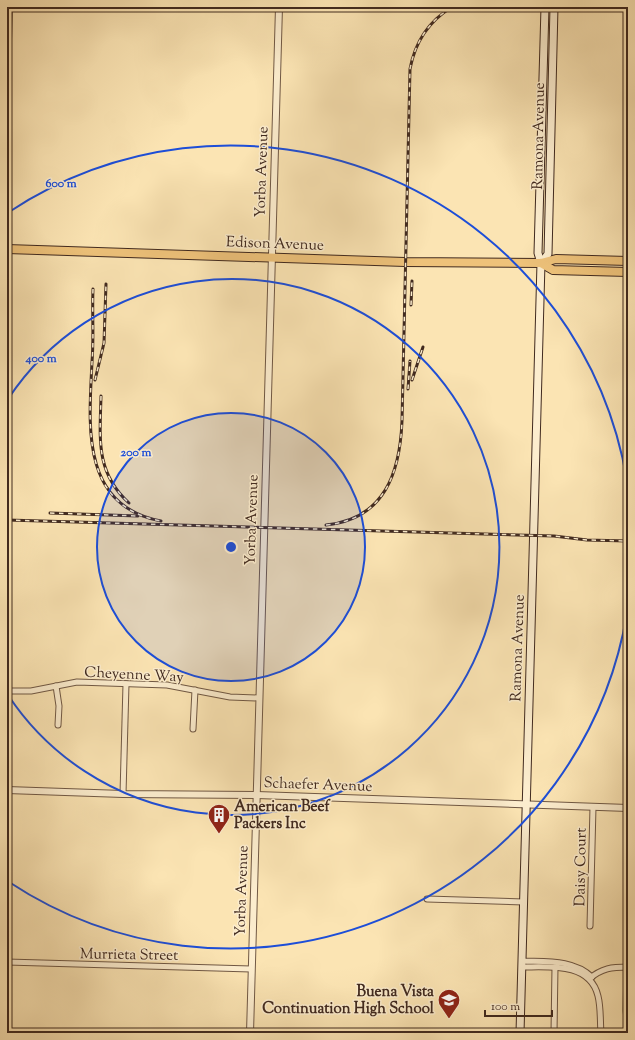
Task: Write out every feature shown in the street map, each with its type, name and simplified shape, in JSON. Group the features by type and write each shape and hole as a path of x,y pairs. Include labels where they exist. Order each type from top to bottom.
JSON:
{"main road":[{"name":"Ramona Avenue","path":"520,1033 541,263 538,247 545,7"},
{"name":"Ramona Avenue","path":"541,263 548,254 554,7"},
{"name":"Edison Avenue","path":"7,249 271,256 405,262 541,263 556,259 628,261"},
{"name":"Edison Avenue","path":"541,263 553,270 628,272"}],"street":[{"path":"7,72 9,7"},
{"name":"Yorba Avenue","path":"250,1033 279,7"},
{"name":"Cheyenne Way","path":"7,691 31,691 76,682 167,685 230,697 259,698"},
{"path":"122,794 126,684"},
{"path":"56,686 59,706 58,725"},
{"path":"192,729 195,690"},
{"name":"Schaefer Avenue","path":"7,790 122,794 257,795 628,808"},
{"name":"Daisy Court","path":"590,926 593,807"},
{"path":"427,899 524,902"},
{"name":"Murrieta Street","path":"7,962 251,969"},
{"path":"522,964 555,967 576,971 590,978"},
{"path":"522,964 571,964 580,968 590,978 598,996 601,1033"},
{"path":"554,1033 555,967"},
{"path":"590,978 602,970 614,967 628,967"}],"green space":[{"path":"624,969 628,969 628,1033 626,1033 623,1011"}],"railway":[{"path":"326,525 346,521 362,513 375,503 385,490 393,475 398,458 402,421 410,69 415,50 424,33 436,19 452,7"},
{"path":"411,305 412,281"},
{"path":"95,380 104,343 106,284"},
{"path":"93,289 93,344 90,411 91,436 95,460 103,481 116,499 135,512 161,521"},
{"path":"412,380 423,347"},
{"path":"408,389 410,361"},
{"path":"101,396 100,440 105,467 110,479 129,503"},
{"path":"50,513 138,516"},
{"path":"7,520 554,536 587,540 628,541"}],"place":[{"name":"American Beef Packers Inc","path":"219,834"},
{"name":"Buena Vista Continuation High School","path":"449,1020"}]}
